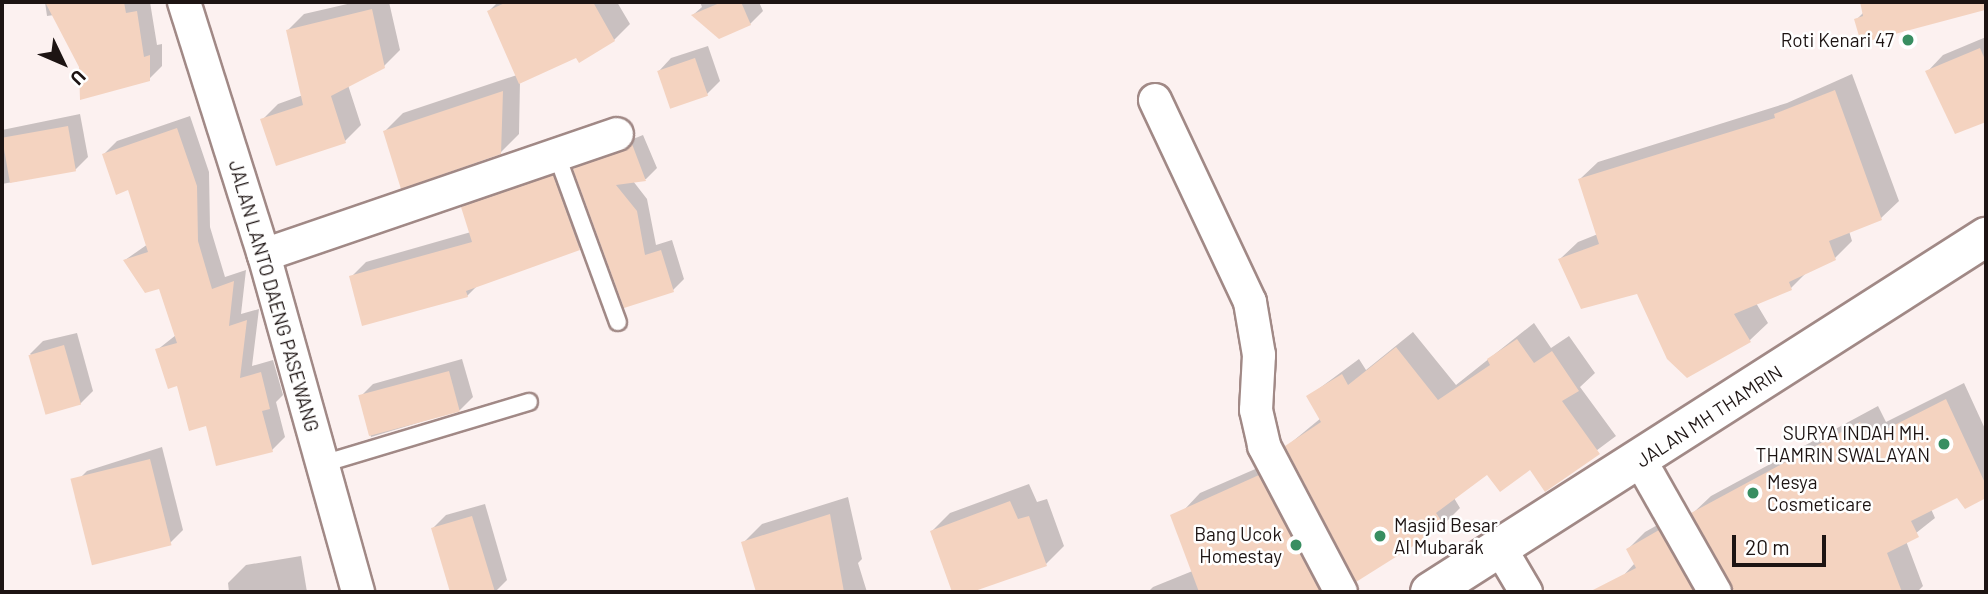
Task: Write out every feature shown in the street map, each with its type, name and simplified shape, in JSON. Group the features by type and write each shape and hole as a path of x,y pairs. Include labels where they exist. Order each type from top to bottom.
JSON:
{"main road":[{"name":"JALAN MH THAMRIN","path":"1430,592 1986,237"}],"street":[{"name":"JALAN LANTO DAENG PASEWANG","path":"184,2 264,255 358,592"},
{"path":"1154,100 1250,302 1259,355 1256,410 1264,446 1341,592"},
{"path":"264,255 617,134"},
{"path":"1640,460 1715,592"},
{"path":"1500,548 1526,592"}],"lane":[{"path":"556,153 618,323"},
{"path":"322,464 529,402"}],"building":[{"path":"45,2 124,2 126,13 137,11 144,57 150,55 150,81 80,100 79,67"},
{"path":"507,2 593,2 615,41 579,63 576,58 519,84 487,11"},
{"path":"722,2 741,2 751,25 719,39 691,15"},
{"path":"1860,2 1984,2 1985,10 1861,43 1854,19 1863,16"},
{"path":"372,9 385,68 331,96 346,143 276,166 260,119 303,105 286,30"},
{"path":"1980,48 1986,62 1986,122 1955,134 1925,71"},
{"path":"695,58 708,96 670,109 657,71"},
{"path":"1835,90 1882,220 1829,241 1836,260 1789,282 1792,290 1734,314 1751,342 1687,378 1667,359 1637,294 1581,309 1558,259 1599,244 1578,179 1775,118 1774,114"},
{"path":"503,91 501,154 401,189 383,131"},
{"path":"68,126 76,171 10,183 2,138"},
{"path":"177,128 197,186 198,241 212,289 234,281 229,326 247,320 240,378 261,372 270,409 262,411 273,452 216,466 206,426 189,431 177,386 168,389 155,349 177,343 159,289 145,293 123,260 148,252 128,190 116,195 102,154"},
{"path":"632,144 646,181 616,185 637,211 645,255 661,250 674,292 624,308 573,169"},
{"path":"553,175 580,250 466,291 468,297 362,326 349,276 472,242 461,207"},
{"path":"1517,339 1534,363 1552,351 1579,391 1562,401 1600,454 1545,492 1530,470 1500,492 1487,475 1436,513 1445,526 1356,582 1285,446 1321,422 1306,396 1342,374 1348,385 1396,347 1438,400 1490,365 1487,359"},
{"path":"64,345 81,405 46,415 28,355"},
{"path":"449,371 460,412 369,436 358,395"},
{"path":"1946,399 1986,485 1986,498 1965,509 1957,498 1911,521 1919,537 1887,553 1902,592 1733,592 1691,513 1860,422 1869,438"},
{"path":"150,459 172,545 92,565 70,479"},
{"path":"1259,475 1320,592 1199,592 1170,515"},
{"path":"1010,501 1018,519 1029,516 1047,566 972,592 952,592 930,531"},
{"path":"830,514 844,592 756,592 741,542"},
{"path":"472,516 495,592 450,592 431,528"},
{"path":"1659,530 1694,592 1589,592 1636,568 1626,549"}],"place":[{"name":"Roti Kenari 47","path":"1908,40"},
{"name":"SURYA INDAH MH. THAMRIN SWALAYAN","path":"1944,444"},
{"name":"Mesya Cosmeticare","path":"1753,493"},
{"name":"Masjid Besar Al Mubarak","path":"1380,536"},
{"name":"Bang Ucok Homestay","path":"1296,545"}]}
